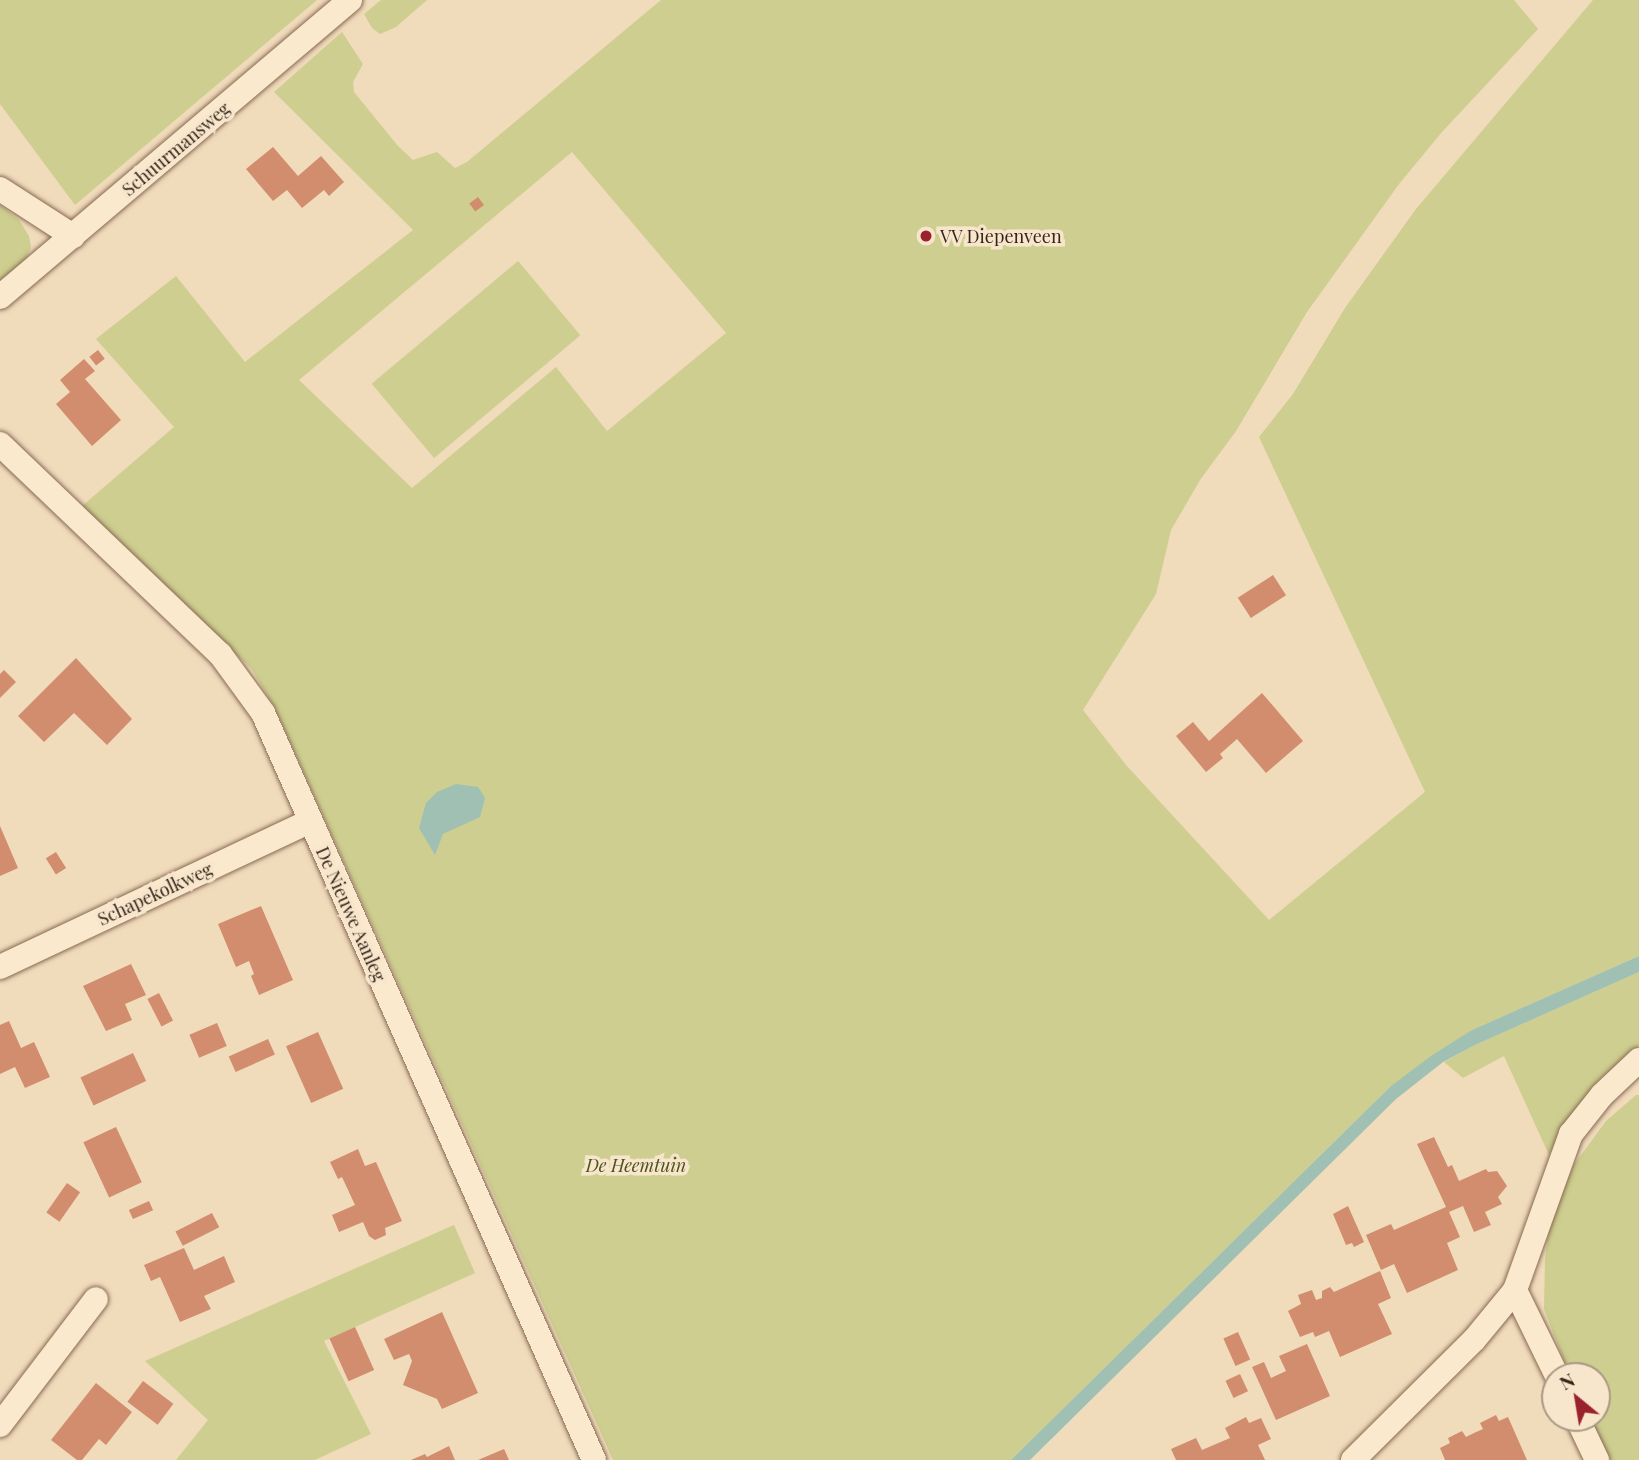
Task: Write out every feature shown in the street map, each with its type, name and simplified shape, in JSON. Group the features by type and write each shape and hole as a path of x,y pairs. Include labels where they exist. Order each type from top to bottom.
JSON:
{"street":[{"name":"Schuurmansweg","path":"0,297 350,0"},
{"path":"0,189 73,236"},
{"name":"De Nieuwe Aanleg","path":"0,444 220,654 244,682 263,713 594,1460"},
{"name":"Schapekolkweg","path":"0,967 310,821"},
{"path":"1353,1460 1474,1340 1515,1290 1571,1134 1602,1095 1639,1060"},
{"path":"1515,1290 1550,1362"},
{"path":"0,1425 96,1299"},
{"path":"1584,1432 1597,1460"}],"green space":[{"path":"0,0 317,0 75,205 0,104"},
{"path":"381,0 427,0 396,27 380,34 372,28 364,14"},
{"name":"De Heemtuin","path":"661,0 1514,0 1538,29 1442,132 1399,184 1307,312 1236,431 1200,480 1171,530 1156,594 1083,710 1126,765 1269,920 1425,792 1259,437 1293,394 1345,308 1416,209 1593,0 1639,0 1639,956 1472,1030 1391,1086 1011,1460 613,1460 275,708 251,668 172,596 82,506 174,427 96,339 176,276 245,362 413,230 274,92 342,32 363,64 353,82 354,92 398,146 413,160 437,152 455,168 467,162","holes":["572,152 726,333 607,431 556,367 412,488 299,380"]},
{"path":"0,205 19,220 29,236 31,248 25,261 0,282"},
{"path":"518,261 580,335 434,458 372,384"},
{"path":"1639,972 1639,1045 1598,1081 1564,1126 1549,1155 1504,1056 1463,1078 1444,1062 1475,1045"},
{"path":"1639,1095 1639,1460 1610,1460 1597,1432 1611,1432 1611,1362 1565,1362 1544,1309 1549,1226 1573,1166 1606,1121"},
{"path":"454,1225 475,1273 324,1341 371,1434 315,1460 176,1460 208,1420 145,1361"}],"shaded area":[{"path":"456,784 478,787 485,798 480,817 443,834 435,855 419,828 426,803 437,792"},
{"path":"1639,956 1639,972 1475,1045 1443,1062 1396,1099 1030,1460 1011,1460 1391,1086 1472,1030"}],"building":[{"path":"273,147 298,176 321,156 344,182 329,196 324,190 302,208 287,190 273,201 246,169"},
{"path":"478,197 484,205 475,212 469,204"},
{"path":"98,350 105,359 96,365 89,357"},
{"path":"84,359 95,371 85,379 121,420 92,446 56,404 70,392 60,380"},
{"path":"1273,575 1286,595 1251,618 1238,598"},
{"path":"76,658 132,719 107,745 74,713 44,742 18,716"},
{"path":"4,670 16,682 0,698 0,674"},
{"path":"1262,693 1303,741 1266,773 1237,739 1220,754 1223,758 1206,772 1176,736 1193,722 1209,741"},
{"path":"0,826 18,868 0,876"},
{"path":"56,852 66,868 56,874 46,858"},
{"path":"261,906 293,980 259,995 251,976 254,974 249,961 236,967 218,924"},
{"path":"131,964 146,995 125,1004 132,1020 106,1031 83,986"},
{"path":"159,993 173,1021 161,1027 147,999"},
{"path":"9,1021 21,1048 34,1042 50,1077 25,1088 15,1067 0,1074 0,1025"},
{"path":"217,1023 227,1046 199,1058 189,1035"},
{"path":"318,1032 343,1089 311,1103 286,1046"},
{"path":"268,1039 275,1055 236,1072 229,1056"},
{"path":"133,1053 146,1081 94,1106 80,1078"},
{"path":"116,1127 142,1182 109,1197 83,1142"},
{"path":"1434,1137 1448,1167 1452,1165 1459,1181 1486,1169 1488,1172 1497,1171 1507,1186 1498,1197 1502,1204 1485,1212 1491,1225 1474,1232 1463,1206 1449,1212 1460,1237 1447,1243 1458,1270 1407,1293 1394,1264 1381,1270 1366,1235 1391,1224 1394,1230 1446,1207 1417,1144"},
{"path":"358,1149 365,1166 376,1162 402,1221 385,1228 386,1235 375,1240 369,1236 363,1222 339,1232 332,1215 355,1205 342,1177 338,1179 330,1162"},
{"path":"67,1183 80,1192 59,1222 46,1212"},
{"path":"149,1201 153,1210 133,1219 129,1210"},
{"path":"1348,1206 1364,1242 1354,1247 1352,1243 1346,1245 1333,1214"},
{"path":"212,1213 219,1227 183,1246 175,1232"},
{"path":"184,1248 194,1270 224,1256 235,1282 204,1296 211,1309 180,1322 160,1277 151,1281 144,1265"},
{"path":"1380,1271 1391,1298 1378,1304 1392,1334 1340,1357 1329,1331 1315,1337 1313,1332 1300,1337 1288,1311 1301,1304 1298,1295 1312,1290 1316,1300 1322,1298 1322,1291 1330,1287 1334,1292"},
{"path":"442,1312 478,1393 442,1409 437,1399 403,1385 412,1361 409,1354 394,1360 384,1339"},
{"path":"355,1327 374,1370 349,1381 329,1338"},
{"path":"1238,1332 1250,1359 1236,1366 1223,1339"},
{"path":"1307,1344 1330,1396 1276,1420 1252,1367 1264,1362 1271,1378 1286,1371 1279,1356"},
{"path":"1240,1374 1248,1391 1234,1398 1225,1381"},
{"path":"143,1381 173,1404 158,1425 127,1402"},
{"path":"96,1383 132,1412 106,1445 99,1439 82,1460 77,1460 51,1440"},
{"path":"1496,1415 1499,1421 1508,1417 1527,1460 1445,1460 1440,1448 1450,1443 1448,1438 1462,1431 1466,1437 1483,1429 1480,1423"},
{"path":"1246,1417 1249,1423 1261,1418 1271,1439 1258,1445 1265,1460 1176,1460 1171,1449 1196,1438 1202,1450 1230,1438 1225,1428"},
{"path":"449,1446 455,1460 411,1460 425,1454 427,1457"},
{"path":"504,1449 509,1460 478,1460"}],"place":[{"name":"VV Diepenveen","path":"926,236"}]}
